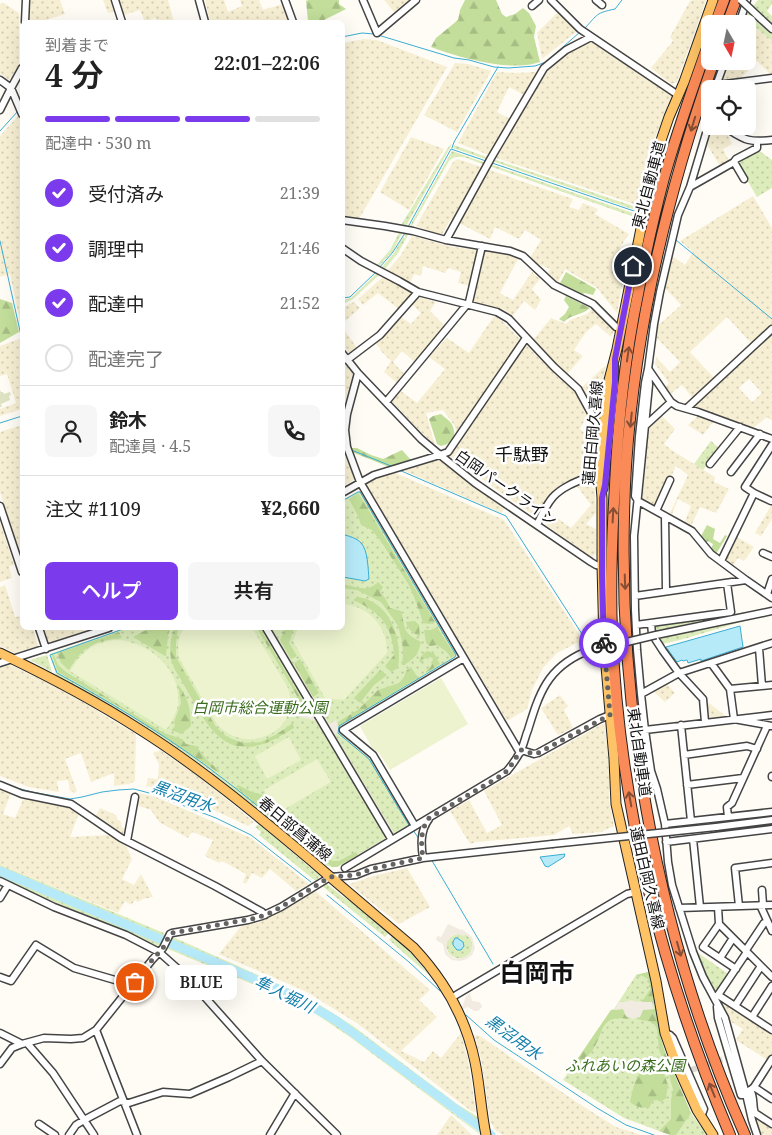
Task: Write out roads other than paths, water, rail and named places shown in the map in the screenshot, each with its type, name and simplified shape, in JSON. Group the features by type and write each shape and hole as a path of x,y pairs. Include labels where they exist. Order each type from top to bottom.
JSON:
{"highway":[{"path":"718,15 724,0"},
{"path":"731,15 736,0"},
{"name":"東北自動車道","path":"701,66 664,179 637,296 624,381 616,464 612,539 612,633 620,727 629,793 647,884 682,1008 710,1087 730,1135"},
{"name":"東北自動車道","path":"711,70 666,217 646,311 638,362 627,463 624,506 624,574 627,635 638,760 653,846 671,921 692,994 718,1068 745,1135"}],"main road":[{"name":"蓮田白岡久喜線","path":"713,0 655,158 615,359 609,380 600,472 604,642 616,804 656,981 665,1033 675,1061 701,1117 713,1135"},
{"name":"春日部菖蒲線","path":"0,653 59,682 101,706 162,745 226,790 414,948 428,964 451,998 462,1019 473,1053 486,1135"}],"street":[{"path":"25,20 26,0"},
{"path":"115,0 121,20"},
{"path":"200,0 205,20"},
{"path":"285,0 292,20"},
{"path":"363,0 377,33 416,0"},
{"path":"532,6 539,0"},
{"path":"551,0 580,29 678,95"},
{"path":"596,0 602,6"},
{"path":"741,0 772,29"},
{"path":"742,15 748,0"},
{"path":"446,240 486,166 544,68 566,50 591,37"},
{"path":"0,110 20,72"},
{"path":"756,81 772,78"},
{"path":"0,80 11,88 20,109"},
{"path":"706,135 690,187 678,215 654,324 648,369 644,383 635,496 638,500 692,531 711,554 770,596 772,579"},
{"path":"737,135 745,140 772,140"},
{"path":"690,187 757,148 756,141"},
{"path":"734,162 744,179"},
{"path":"345,220 510,251 523,256 554,285 593,304 616,327 621,329"},
{"path":"386,402 469,302 482,246"},
{"path":"345,250 361,261 418,292 503,315 554,367 578,388 596,422 604,424"},
{"path":"348,360 380,335 418,292"},
{"path":"687,408 772,329"},
{"path":"345,491 374,475 448,452 526,338"},
{"name":"白岡パークライン","path":"345,356 386,402 440,455 536,525 591,562 602,566"},
{"path":"602,498 605,485 615,382 615,359"},
{"path":"648,369 671,402 676,406 687,408 772,439"},
{"path":"648,369 649,385 646,425 634,536 640,694 651,771 665,824 672,885 693,952 704,977 716,996 718,1018 727,1057 748,1092 752,1094 755,1113 772,1124"},
{"path":"358,372 347,414 345,430 347,447 360,482 520,752"},
{"path":"646,425 671,402"},
{"path":"710,464 740,427"},
{"path":"731,472 760,434"},
{"path":"771,501 745,487 772,445"},
{"path":"536,525 546,506 561,490 600,472"},
{"path":"656,511 670,480"},
{"path":"721,561 754,493"},
{"path":"0,506 20,566"},
{"path":"665,516 666,591"},
{"path":"763,553 772,557"},
{"path":"635,596 746,580"},
{"path":"636,626 731,612 727,583"},
{"path":"345,868 504,774 520,752 536,703 547,681 558,667 571,658 585,652 772,611"},
{"path":"651,623 652,634 679,673 703,699 705,722"},
{"path":"40,630 46,649"},
{"path":"0,663 104,630"},
{"path":"267,630 390,836"},
{"path":"640,694 679,673 772,644"},
{"path":"759,648 762,686"},
{"path":"415,826 373,755 343,730 464,658"},
{"path":"711,663 730,689 734,719"},
{"path":"730,689 772,685"},
{"path":"520,752 538,753 610,715"},
{"path":"645,730 772,715"},
{"path":"728,817 727,807 732,803 770,726 734,719"},
{"path":"680,725 691,821"},
{"path":"684,755 747,746 757,749"},
{"path":"687,785 743,778"},
{"path":"0,785 22,794 71,804 110,832 215,886 265,915"},
{"path":"127,841 135,797"},
{"path":"665,824 772,812"},
{"path":"423,858 422,836 429,818"},
{"path":"0,1064 12,1048 44,1038 83,1038 96,1030 161,950 172,933 248,920 265,915 330,877 356,875 371,869 423,858 772,820"},
{"path":"666,842 772,829"},
{"path":"693,838 700,908"},
{"path":"739,906 734,868 772,863"},
{"path":"0,881 54,907 161,950 262,1060 337,1135"},
{"path":"0,898 8,885"},
{"path":"762,890 762,905 772,931"},
{"path":"451,998 627,894 636,892"},
{"path":"679,908 772,905"},
{"path":"718,907 719,924 703,947 736,969"},
{"path":"716,996 736,969 764,923 768,922"},
{"path":"719,924 772,977"},
{"path":"720,958 733,938"},
{"path":"0,977 11,981 36,945 74,968 132,985"},
{"path":"735,1006 761,966"},
{"path":"752,1017 772,986"},
{"path":"716,996 771,1027"},
{"path":"717,1005 725,1018 748,1092 752,1120 757,1135"},
{"path":"96,1030 137,1135"},
{"path":"0,1033 24,1044 53,1073 94,1135"},
{"path":"665,1033 670,1034 689,1071 704,1109 701,1117"},
{"path":"748,1092 772,1059"},
{"path":"69,1135 84,1120 120,1101 129,1103 164,1092 190,1094 262,1060"},
{"path":"765,1071 772,1075"},
{"path":"748,1092 772,1099"},
{"path":"270,1135 294,1093"},
{"path":"39,1124 55,1135"}],"water":[{"path":"345,535 361,543 365,550 369,579 365,581 345,577"},
{"path":"740,626 743,647 701,661 701,659 688,663 687,660 677,662 666,647"},
{"path":"565,854 564,857 548,867 545,866 540,857"},
{"path":"455,938 463,942 464,946 461,950 457,950 453,945"}],"waterway":[{"path":"585,28 598,15 615,9 622,0"},
{"path":"378,35 454,58 494,67 508,68 535,66 546,62 580,32"},
{"path":"345,36 362,33 374,34"},
{"path":"452,148 498,67"},
{"path":"0,76 10,83"},
{"path":"0,131 18,111"},
{"path":"408,227 451,149 486,161"},
{"path":"492,163 640,213"},
{"path":"379,268 393,252 405,233"},
{"path":"676,240 772,319"},
{"path":"0,241 20,331"},
{"path":"449,244 467,247"},
{"path":"345,298 350,297 377,271"},
{"path":"534,271 544,280"},
{"path":"652,370 653,362"},
{"path":"0,423 20,417"},
{"path":"351,450 391,466"},
{"path":"399,470 506,516 591,648"},
{"path":"345,499 360,492 456,655 339,726 338,733 369,759 410,827"},
{"path":"120,630 50,655 57,673 132,716 187,752 267,813 327,863"},
{"path":"595,654 598,659"},
{"name":"黒沼用水","path":"0,781 32,792 70,799 102,792 134,789 153,794 216,818 251,835 311,882"},
{"path":"413,830 419,839"},
{"path":"431,859 493,964"},
{"name":"隼人堀川","path":"0,871 292,995 337,1021 491,1135"},
{"name":"黒沼用水","path":"327,895 409,962 440,991"},
{"name":"黒沼用水","path":"466,1015 494,1040 597,1108 626,1125 654,1135"}],"tunnel":[{"path":"691,1070 726,1058"}],"place":[{"name":"BLUE","path":"135,982"}],"district":[{"name":"千駄野","path":"522,455"},
{"name":"白岡市","path":"537,973"}],"park label":[{"name":"白岡市総合運動公園","path":"260,708"},
{"name":"ふれあいの森公園","path":"625,1066"}]}
